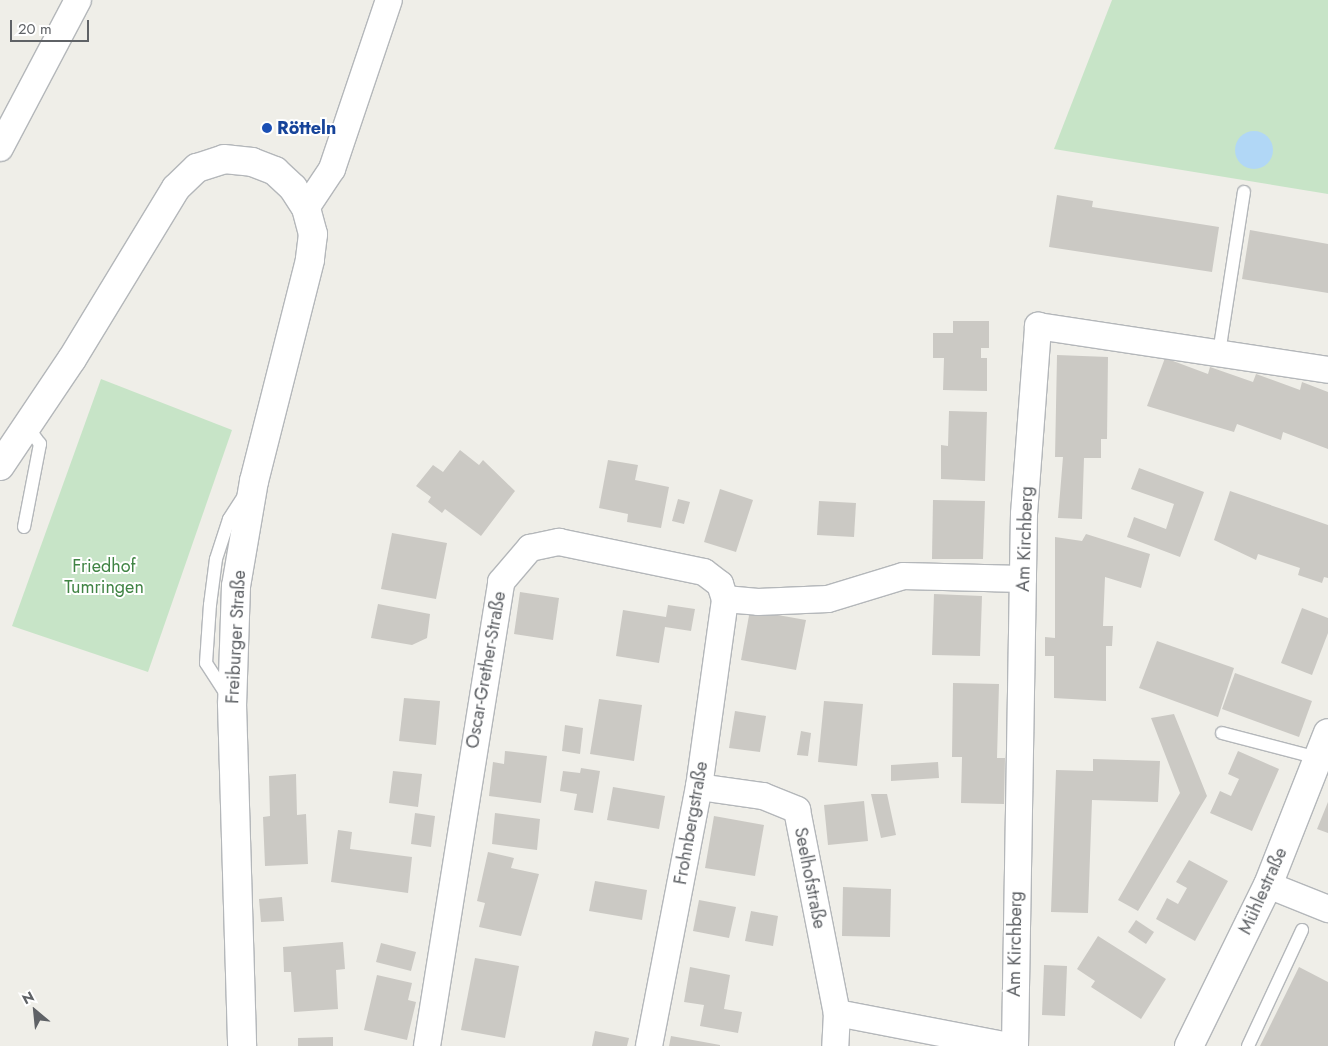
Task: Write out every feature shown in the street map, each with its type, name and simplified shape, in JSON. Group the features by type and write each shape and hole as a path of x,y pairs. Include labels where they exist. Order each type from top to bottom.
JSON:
{"street":[{"path":"0,148 78,0"},
{"path":"0,466 72,359 156,215 197,168 224,159 252,162 275,172 306,208 332,169 389,0"},
{"name":"Freiburger Straße","path":"242,1046 232,704 236,586 254,481 310,260 313,234 306,208"},
{"name":"Am Kirchberg","path":"1015,1046 1023,580 1038,326 1328,370"},
{"name":"Oscar-Grether-Straße","path":"426,1046 501,582 509,567 530,548 559,542 704,572 720,584 725,600"},
{"path":"725,600 828,599 904,576 1023,580"},
{"name":"Frohnbergstraße","path":"649,1046 699,787 725,600"},
{"name":"Mühlestraße","path":"1189,1046 1268,885 1328,733"},
{"name":"Seelhofstraße","path":"699,787 763,796 797,810 837,1013 835,1046"},
{"path":"1268,885 1328,909"},
{"path":"837,1013 1008,1046"}],"lane":[{"path":"1219,353 1244,192"},
{"path":"24,527 40,444 28,426"},
{"path":"1222,733 1318,758"},
{"path":"1248,1046 1302,930"}],"green space":[{"path":"1112,0 1328,0 1328,194 1054,149"},
{"name":"Friedhof Tumringen","path":"101,379 232,430 148,672 12,626"}],"water":[{"path":"1254,131 1267,137 1273,150 1267,163 1254,169 1241,163 1235,150 1241,137"}],"building":[{"path":"1057,195 1093,201 1092,207 1219,227 1212,272 1049,247"},
{"path":"1250,230 1328,244 1328,293 1242,279"},
{"path":"953,321 989,321 989,348 981,348 981,358 987,358 987,391 943,390 944,358 933,358 933,333 953,333"},
{"path":"1057,355 1108,357 1107,439 1101,439 1101,458 1084,458 1082,519 1058,518 1063,457 1055,457"},
{"path":"1165,358 1208,374 1210,367 1253,382 1256,374 1300,390 1302,382 1328,392 1328,449 1283,432 1281,440 1237,424 1234,432 1147,406"},
{"path":"949,411 987,412 985,481 941,479 941,445 948,446"},
{"path":"460,450 479,465 483,460 515,491 481,536 445,509 442,513 428,502 431,497 416,486 433,465 443,472"},
{"path":"608,460 638,465 635,480 669,487 661,528 627,522 628,514 599,508"},
{"path":"1139,468 1204,492 1180,557 1127,537 1134,517 1166,529 1174,504 1131,489"},
{"path":"720,489 753,500 736,552 704,542"},
{"path":"1230,491 1328,525 1328,578 1324,577 1322,583 1298,575 1300,568 1258,554 1256,560 1214,540"},
{"path":"678,499 690,502 684,524 672,521"},
{"path":"933,500 985,501 983,559 932,559"},
{"path":"819,501 856,503 854,537 817,535"},
{"path":"392,533 447,543 436,599 381,589"},
{"path":"1086,534 1150,554 1141,588 1105,577 1103,626 1113,626 1112,646 1106,646 1106,701 1054,698 1054,656 1045,656 1045,637 1055,638 1055,537 1082,541"},
{"path":"520,592 559,598 553,640 514,634"},
{"path":"934,594 982,596 980,656 932,655"},
{"path":"378,604 430,614 427,638 412,645 371,638"},
{"path":"668,605 695,609 691,631 665,627 659,663 616,656 623,610 666,617"},
{"path":"1302,608 1328,618 1328,633 1312,675 1281,663"},
{"path":"750,610 806,620 796,670 741,660"},
{"path":"1157,641 1234,668 1218,717 1139,688"},
{"path":"1235,673 1312,701 1299,737 1222,709"},
{"path":"953,683 999,684 997,758 1005,758 1004,804 961,803 962,757 952,757"},
{"path":"404,698 440,701 436,745 399,741"},
{"path":"599,699 642,705 634,761 590,754"},
{"path":"824,701 863,704 857,766 818,762"},
{"path":"735,711 766,716 760,752 729,748"},
{"path":"1174,714 1207,796 1138,911 1118,900 1180,793 1151,718"},
{"path":"565,725 583,728 580,754 562,751"},
{"path":"801,731 811,733 808,756 797,755"},
{"path":"505,751 547,756 541,803 489,796 493,762 504,764"},
{"path":"1238,751 1279,769 1252,831 1210,813 1220,791 1231,796 1239,779 1228,774"},
{"path":"1093,759 1160,761 1158,802 1092,800 1088,913 1051,912 1056,770 1093,771"},
{"path":"938,762 939,778 891,781 891,765"},
{"path":"581,768 600,771 593,813 574,810 577,794 560,791 563,771 580,773"},
{"path":"393,771 422,774 418,807 389,803"},
{"path":"296,774 297,815 306,814 308,864 265,866 263,817 270,816 269,776"},
{"path":"613,787 665,796 659,829 607,820"},
{"path":"871,794 887,794 896,835 881,838"},
{"path":"864,801 868,841 828,845 824,805"},
{"path":"1328,802 1328,833 1317,829"},
{"path":"415,813 435,816 431,847 411,844"},
{"path":"495,813 540,819 537,850 492,844"},
{"path":"714,816 764,825 755,876 705,868"},
{"path":"338,830 352,832 350,849 412,857 408,893 331,882"},
{"path":"488,852 514,858 511,868 539,874 521,936 479,927 485,903 477,901"},
{"path":"1189,860 1228,881 1195,941 1156,919 1167,898 1178,904 1187,888 1176,882"},
{"path":"595,881 647,890 642,920 589,911"},
{"path":"843,887 891,889 890,937 842,936"},
{"path":"282,897 284,921 261,922 259,899"},
{"path":"699,900 736,907 729,938 693,931"},
{"path":"751,911 778,916 773,946 745,941"},
{"path":"1136,920 1154,932 1146,944 1128,932"},
{"path":"1098,936 1166,979 1141,1019 1091,987 1095,981 1077,969"},
{"path":"343,942 345,969 336,970 338,1009 294,1012 291,972 284,972 283,947"},
{"path":"381,943 416,952 411,971 376,962"},
{"path":"475,958 519,966 505,1038 461,1030"},
{"path":"1044,965 1067,966 1065,1016 1042,1015"},
{"path":"690,967 730,975 724,1009 742,1012 738,1033 700,1026 704,1005 684,1002"},
{"path":"1299,967 1328,982 1328,1046 1260,1046"},
{"path":"377,975 412,983 408,1000 416,1002 407,1040 364,1030"},
{"path":"595,1031 629,1038 627,1046 592,1046"},
{"path":"671,1036 720,1045 720,1046 669,1046"},
{"path":"333,1037 333,1046 298,1046 298,1038"}],"place":[{"name":"Rötteln","path":"267,128"}]}
